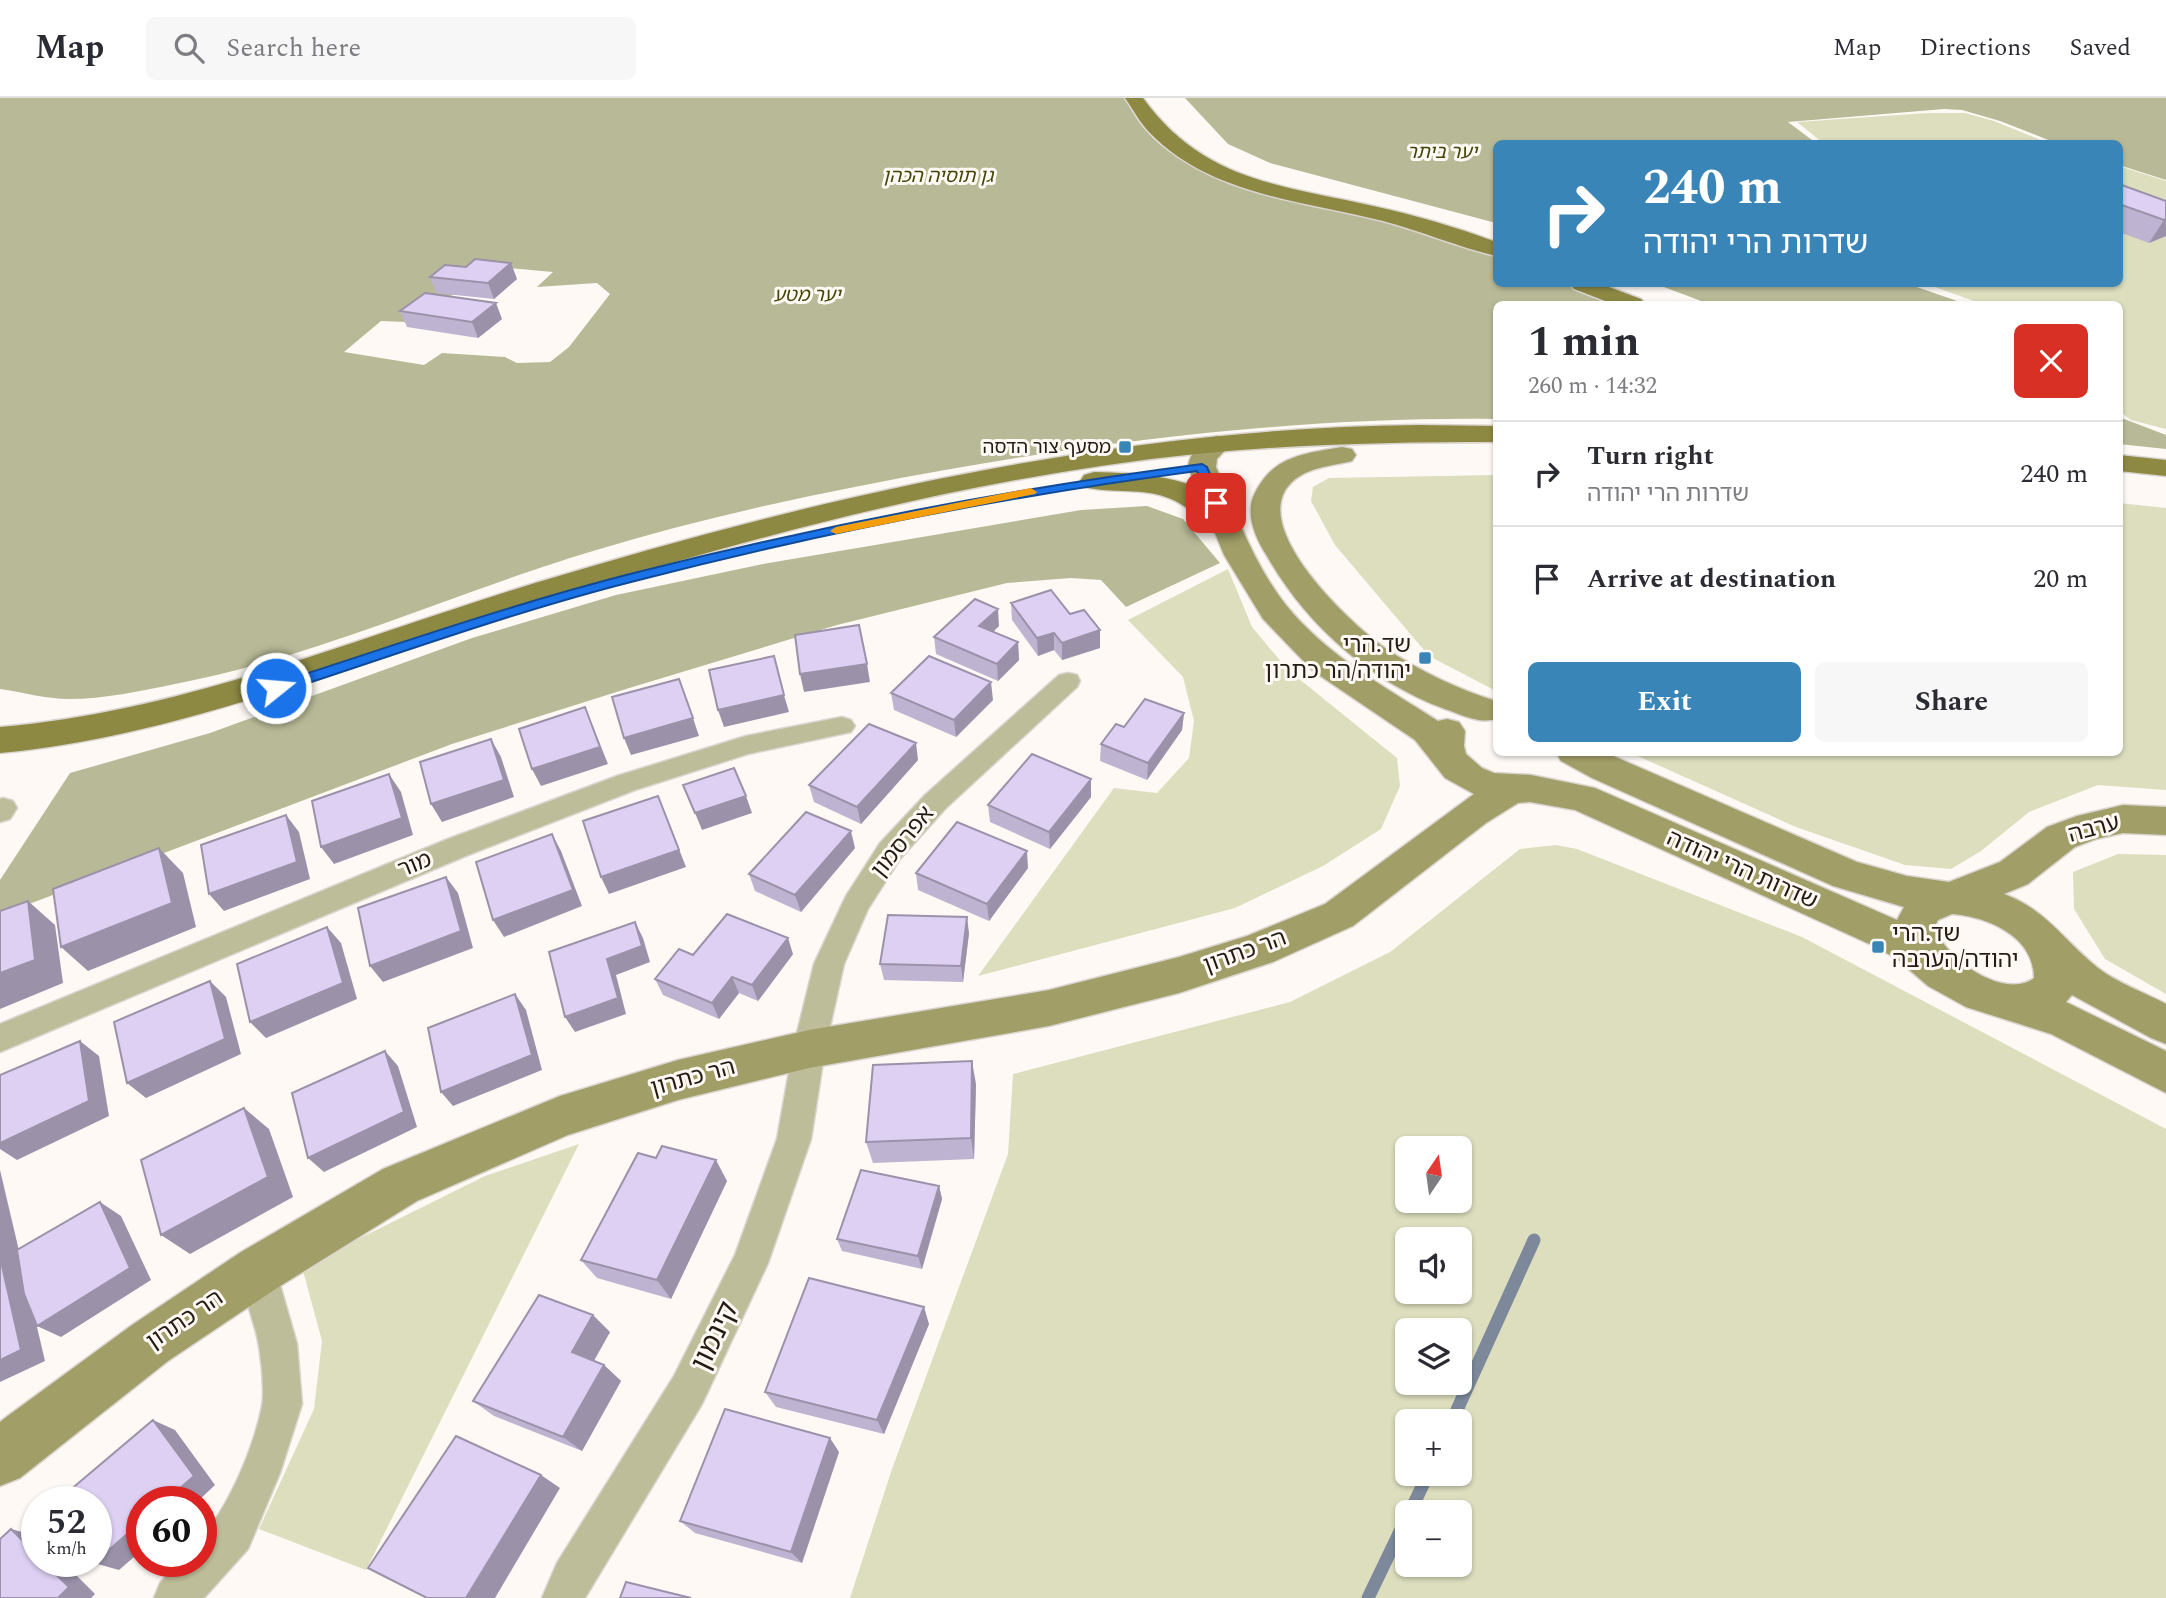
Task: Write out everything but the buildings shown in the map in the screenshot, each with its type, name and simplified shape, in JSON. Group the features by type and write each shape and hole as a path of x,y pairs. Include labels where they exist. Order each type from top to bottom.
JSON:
{"main road":[{"path":"1134,98 1156,131 1179,151 1210,168 1252,184 1442,230 1493,248"},
{"path":"1590,287 1625,301"},
{"path":"0,747 92,736 213,706 560,598 694,562 895,518 1094,481 1289,438 1493,435"},
{"path":"0,740 79,730 163,711 579,580 830,511 1018,472 1209,456 1493,456"},
{"path":"2123,463 2166,468"},
{"path":"2123,479 2166,484"},
{"path":"1094,481 1138,481 1177,489 1197,499 1224,520"}],"street":[{"path":"1342,455 1292,470 1274,486 1265,509 1280,551 1313,601 1360,646 1429,690 1490,710"},
{"path":"1209,456 1224,520 1256,587 1294,634 1325,663 1427,731 1453,762"},
{"name":"אפרסמון","path":"809,1049 829,964 856,904 890,850 935,802 1068,681"},
{"name":"הר כתרון","path":"1442,836 1456,814 1461,790 1444,741 1447,729 1457,718 1490,710"},
{"name":"מור","path":"0,1038 458,847 626,783 746,745 842,726"},
{"name":"הר כתרון","path":"0,1458 150,1343 259,1270 400,1185 560,1117 678,1080 809,1049 1049,1008 1179,975 1258,950 1339,915 1490,802 1553,778 1560,766 1560,756"},
{"name":"שדרות הרי יהודה","path":"1581,756 1847,876 1896,890 1952,898"},
{"name":"שדרות הרי יהודה","path":"1453,762 1490,787 1582,798 1890,935 1912,947 1943,974"},
{"name":"ערבה","path":"1952,898 2014,873 2061,837 2090,826 2123,819 2166,821"},
{"path":"2013,1003 2035,1001 2055,986 2057,970 2027,894 2025,874 2030,860"},
{"path":"2166,1025 2085,982 2019,919 1996,907 1972,899 1952,898 1931,902 1921,908 1914,922 1916,938 1926,957 1962,988 2065,1020 2166,1073"},
{"name":"קינמון","path":"562,1598 688,1390 750,1263 794,1139 809,1049"},
{"path":"176,1598 233,1534 260,1473 282,1404 278,1344 259,1270"}],"green space":[{"name":"יער מטע","path":"0,98 1126,98 1145,129 1173,154 1208,174 1289,200 1404,225 1493,254 1493,287 1573,287 1608,301 1493,301 1493,419 1427,419 1288,426 1151,439 945,470 856,487 768,505 636,538 541,568 334,641 229,672 109,696 52,698 0,689","holes":["509,268 553,272 537,287 597,283 610,294 569,347 550,362 517,363 505,357 442,353 424,365 344,352 381,321 430,323 445,297 470,291"]},
{"name":"יער ביתר","path":"1185,98 2166,98 2166,180 2123,166 2123,140 2048,140 1962,110 1944,109 1788,122 1812,140 1493,140 1493,222 1270,163 1228,144"},
{"path":"1965,113 1994,121 2041,140 1819,140 1797,122"},
{"path":"2123,167 2166,181 2166,429 2131,420 2123,414 2123,301 1974,301 1935,287 2123,287"},
{"path":"1664,287 1917,287 1957,301 1701,301"},
{"path":"2123,419 2166,435 2166,449 2123,444"},
{"path":"1493,475 1493,689 1429,656 1335,545 1311,501 1313,487 1329,478"},
{"path":"2123,503 2166,508 2166,790 2098,785 2029,812 1981,851 1951,869 1905,865 1796,827 1638,756 2123,756"},
{"path":"1147,506 1183,519 1220,563 1126,607 1101,580 1071,578 1007,583 837,625 452,744 0,915 0,880 70,773 210,733 472,638 616,595 763,564 1081,510"},
{"path":"1228,569 1252,627 1288,670 1397,758 1400,786 1381,829 1323,866 1235,908 978,976 1114,788 1157,793 1189,758 1194,721 1183,677 1128,620"},
{"path":"1556,845 1577,849 1802,937 2166,1129 2166,1598 850,1598 892,1469 1008,1154 1013,1074 1290,1002 1390,952 1520,849"},
{"path":"2118,854 2166,855 2166,994 2105,959 2074,909 2073,872"},
{"path":"579,1144 366,1570 259,1529 314,1409 322,1341 302,1267 485,1176"}],"waterway":[{"path":"1457,1409 1534,1240"},
{"path":"1416,1500 1422,1486"},
{"path":"1368,1598 1395,1542"}],"slow traffic":[{"path":"836,531 1031,492"}],"place":[{"name":"מסעף צור הדסה","path":"1125,447"},
{"name":"שד.הרי יהודה/הר כתרון","path":"1425,658"},
{"name":"שד.הרי יהודה/הערבה","path":"1878,947"}],"route":[{"path":"276,688 572,594 632,578 707,559 1001,497 1202,467 1216,503"}],"park label":[{"name":"גן תוסיה הכהן","path":"938,176"}]}
